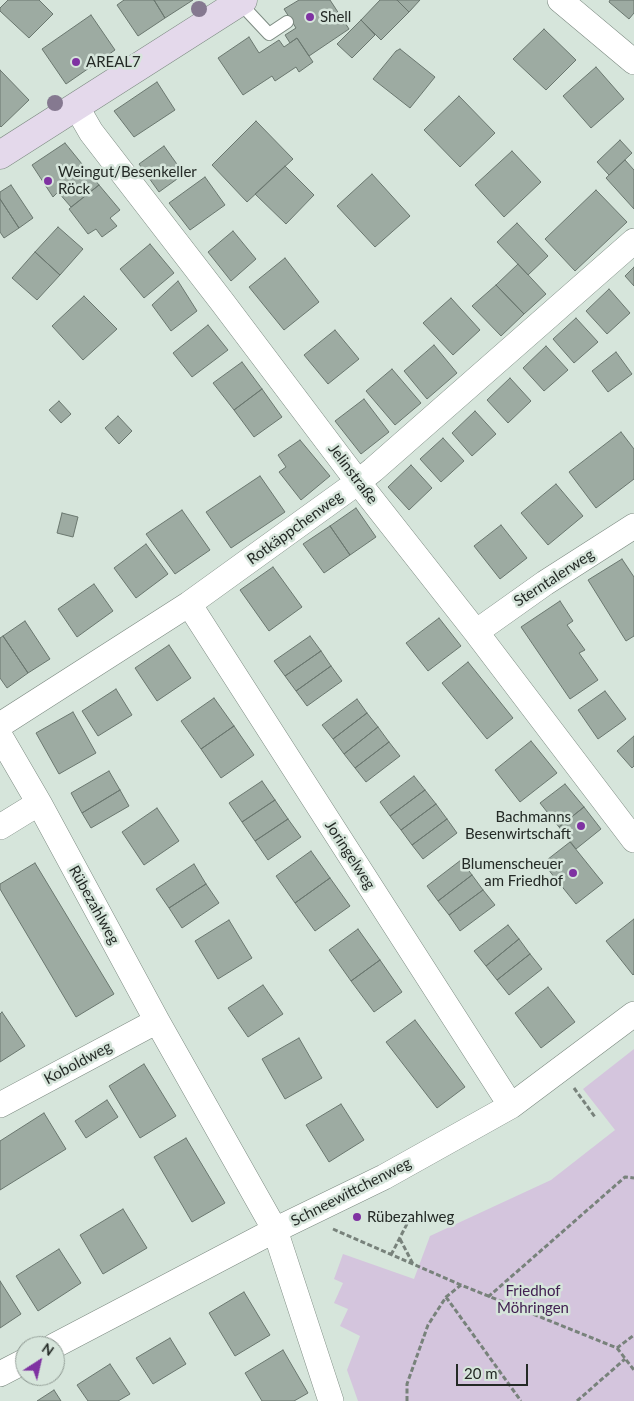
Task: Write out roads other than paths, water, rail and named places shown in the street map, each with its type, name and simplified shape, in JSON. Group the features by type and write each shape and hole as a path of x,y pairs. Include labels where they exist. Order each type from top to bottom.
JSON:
{"main road":[{"path":"0,155 241,1"}],"street":[{"path":"560,0 634,62"},
{"name":"Jelinstraße","path":"76,106 91,132 634,840"},
{"name":"Rotkäppchenweg","path":"0,725 189,604 358,482 634,241"},
{"name":"Sterntalerweg","path":"476,632 545,583 634,526"},
{"name":"Joringelweg","path":"189,604 511,1106"},
{"name":"Rübezahlweg","path":"0,736 275,1230 331,1401"},
{"path":"0,827 38,803"},
{"name":"Schneewittchenweg","path":"65,1340 275,1230 384,1177 511,1106 634,1014"},
{"name":"Koboldweg","path":"0,1105 157,1021"},
{"path":"0,1374 15,1366"}],"lane":[{"path":"241,1 268,34 288,22"}],"place":[{"name":"Shell","path":"310,17"},
{"name":"AREAL7","path":"76,62"},
{"name":"Weingut/Besenkeller Röck","path":"48,181"},
{"name":"Bachmanns Besenwirtschaft","path":"581,826"},
{"name":"Blumenscheuer am Friedhof","path":"573,873"},
{"name":"Rübezahlweg","path":"357,1217"}],"park label":[{"name":"Friedhof Möhringen","path":"533,1300"}]}
